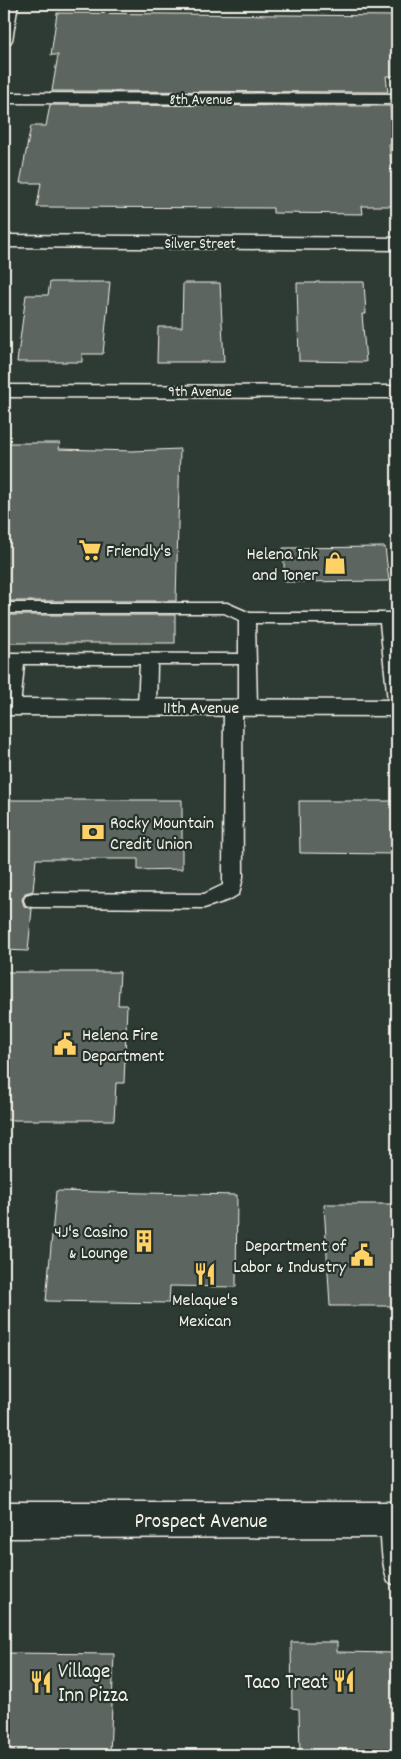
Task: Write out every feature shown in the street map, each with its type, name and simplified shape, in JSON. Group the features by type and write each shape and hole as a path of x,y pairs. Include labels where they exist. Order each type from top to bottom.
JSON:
{"main road":[{"path":"4,40 10,4"},
{"name":"8th Avenue","path":"4,98 397,99"},
{"name":"Silver Street","path":"4,242 397,244"},
{"name":"9th Avenue","path":"4,391 397,392"},
{"name":"11th Avenue","path":"7,707 397,708"},
{"name":"Prospect Avenue","path":"4,1520 395,1520"}],"lane":[{"path":"4,608 227,608 247,618 393,618 397,701"},
{"path":"33,900 204,901 222,896 232,889 241,707 248,659 247,618"},
{"path":"7,707 10,658 248,659"},
{"path":"147,707 149,659"},
{"path":"395,1520 397,1573"}],"building":[{"path":"57,13 397,16 397,76 386,76 388,92 52,91 58,55 51,55"},
{"path":"50,105 390,106 394,144 389,144 395,206 362,206 363,214 273,213 273,208 37,207 41,183 20,183 31,126 46,126"},
{"path":"50,282 110,282 103,354 82,354 82,362 17,362 26,295 48,295"},
{"path":"364,282 366,314 362,314 366,362 299,361 297,283"},
{"path":"183,283 220,283 224,362 157,362 158,327 182,327"},
{"path":"4,443 60,443 59,449 132,451 180,449 176,601 4,601"},
{"name":"Helena Ink and Toner","path":"385,547 389,581 285,582 283,548"},
{"path":"4,615 175,615 175,643 4,643"},
{"name":"Rocky Mountain Credit Union","path":"4,800 182,800 182,869 138,870 138,859 36,859 33,891 25,893 22,899 24,906 32,909 28,951 4,950"},
{"path":"299,801 397,801 397,854 300,853"},
{"name":"Helena Fire Department","path":"4,972 120,972 118,1005 127,1005 124,1083 116,1083 114,1120 4,1120"},
{"name":"4J's Casino & Lounge","path":"56,1191 237,1195 236,1287 170,1286 169,1303 46,1301"},
{"name":"Department of Labor & Industry","path":"324,1204 397,1204 397,1306 330,1306"},
{"name":"Taco Treat","path":"291,1642 337,1642 337,1652 397,1653 397,1755 300,1755 299,1709 292,1708"},
{"path":"4,1653 114,1654 110,1755 4,1755"}],"place":[{"name":"Friendly's","path":"90,550"},
{"name":"Helena Ink and Toner","path":"335,563"},
{"name":"Rocky Mountain Credit Union","path":"93,832"},
{"name":"Helena Fire Department","path":"65,1044"},
{"name":"4J's Casino & Lounge","path":"144,1241"},
{"name":"Department of Labor & Industry","path":"362,1255"},
{"name":"Melaque's Mexican","path":"205,1274"},
{"name":"Taco Treat","path":"344,1681"},
{"name":"Village Inn Pizza","path":"41,1682"}]}
